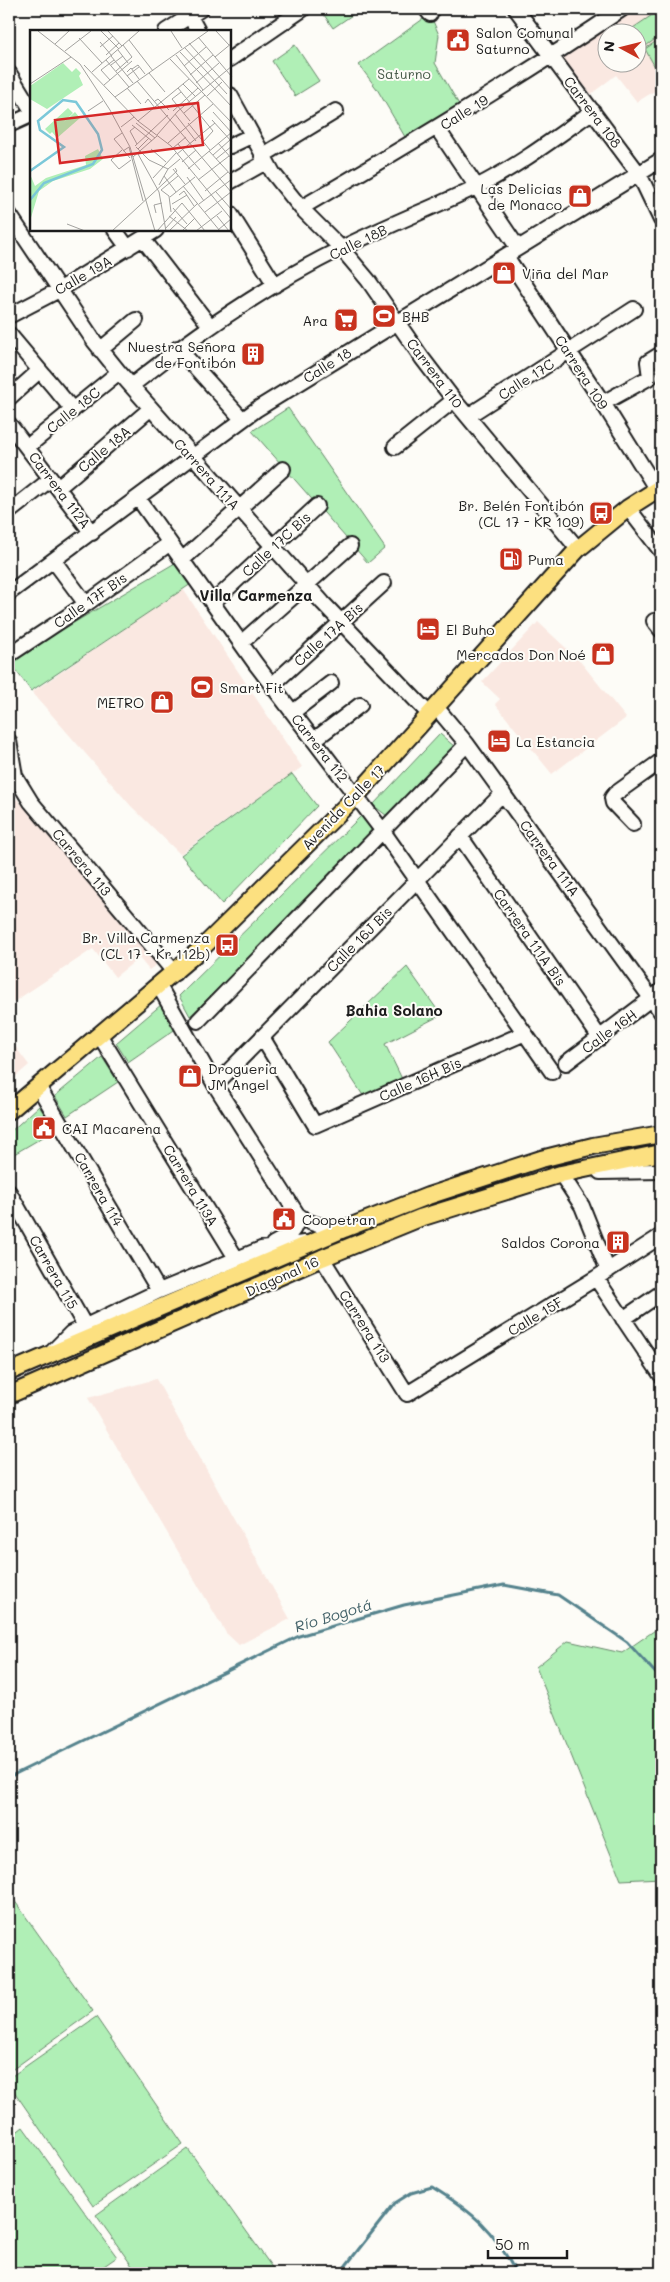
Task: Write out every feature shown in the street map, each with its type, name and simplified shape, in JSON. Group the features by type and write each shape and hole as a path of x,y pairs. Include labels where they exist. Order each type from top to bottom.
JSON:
{"main road":[{"name":"Avenida Calle 17","path":"9,1111 175,973 357,795 578,549 628,508 659,488"},
{"name":"Diagonal 16","path":"9,1372 344,1229 420,1199 519,1165 593,1146 661,1134"},
{"name":"Diagonal 16","path":"9,1395 322,1258 441,1210 561,1174 661,1153"}],"street":[{"path":"231,58 303,9"},
{"name":"Carrera 108","path":"516,9 639,174 661,220"},
{"name":"Calle 19","path":"301,208 437,128 622,9"},
{"path":"167,30 192,11 198,30"},
{"path":"9,73 30,107"},
{"name":"Carrera 110","path":"231,97 264,159 301,208 341,248 398,322 454,400 578,549"},
{"path":"231,181 336,111"},
{"name":"Calle 18B","path":"131,386 178,348 276,286 341,248 477,186 533,154 593,111"},
{"path":"9,125 30,115"},
{"path":"437,128 518,248"},
{"path":"231,146 251,136"},
{"name":"Calle 18","path":"9,593 92,533 242,419 661,160"},
{"name":"Carrera 111A","path":"9,214 100,350 118,372 306,585 341,622 467,744 657,995 661,1012"},
{"path":"231,215 276,286"},
{"path":"116,231 128,248"},
{"name":"Calle 19A","path":"9,316 59,290 154,231"},
{"path":"143,238 210,326"},
{"name":"Carrera 109","path":"506,256 659,488"},
{"name":"Calle 17C","path":"468,416 634,309"},
{"path":"100,350 136,320"},
{"path":"9,334 73,410"},
{"path":"178,348 242,419"},
{"path":"603,403 650,377 648,363 661,354"},
{"path":"9,398 39,371"},
{"name":"Calle 18C","path":"18,444 73,410 118,372"},
{"path":"395,447 454,400"},
{"name":"Calle 18A","path":"9,512 54,483 150,409"},
{"name":"Carrera 112A","path":"9,424 18,444 54,483 92,533"},
{"path":"182,560 283,469"},
{"name":"Carrera 112","path":"138,498 241,643 357,795 552,1072"},
{"name":"Calle 17C Bis","path":"212,603 317,506"},
{"path":"628,508 661,550"},
{"name":"Calle 17F Bis","path":"9,655 86,604 170,542"},
{"path":"241,643 350,546"},
{"path":"54,561 86,604"},
{"name":"Calle 17A Bis","path":"272,685 384,583"},
{"path":"293,712 331,683"},
{"path":"314,740 360,705"},
{"name":"Carrera 113","path":"9,742 15,776 31,802 175,973"},
{"path":"198,1021 467,744"},
{"path":"633,824 613,803 612,798 615,794 659,767"},
{"name":"Calle 16J Bis","path":"215,1085 503,793"},
{"name":"Carrera 111A Bis","path":"460,836 600,1038"},
{"path":"159,986 215,1085 297,1214 304,1220 312,1223 344,1229"},
{"name":"Calle 16H","path":"566,1063 657,995"},
{"name":"Calle 16H Bis","path":"262,1037 315,1125 525,1033"},
{"name":"Carrera 113A","path":"100,1036 236,1258"},
{"name":"Carrera 114","path":"38,1086 159,1291"},
{"name":"Diagonal 16","path":"561,1174 630,1170 661,1171"},
{"path":"561,1174 582,1206 602,1275 623,1319 656,1356 661,1375"},
{"name":"Carrera 115","path":"9,1192 85,1326"},
{"path":"261,1249 290,1234 295,1228 297,1214"},
{"name":"Calle 15F","path":"407,1394 602,1275 661,1236"},
{"name":"Diagonal 16","path":"50,1354 71,1333 159,1291 236,1258 261,1249 313,1243"},
{"name":"Carrera 113","path":"322,1258 407,1394"},
{"path":"623,1319 661,1293"}],"shaded area":[{"path":"635,9 661,9 661,87 637,102 616,75 591,94 563,58 598,34 598,72 648,72 648,22 616,22"},
{"path":"183,589 302,767 180,854 131,806 32,692"},
{"path":"538,622 579,660 626,718 552,774 495,704 500,699 482,682"},
{"path":"17,799 157,964 149,970 139,958 115,977 93,949 9,1005 9,805"},
{"path":"9,1038 29,1065 14,1078 9,1070"},
{"path":"156,1379 290,1619 239,1645 226,1633 88,1398"}],"green space":[{"path":"320,9 361,9 333,28"},
{"path":"661,9 661,35 648,44 648,22 642,22"},
{"name":"Saturno","path":"430,14 439,35 435,63 461,108 408,142 377,89 359,65"},
{"path":"661,38 661,63 655,67 648,54 648,47"},
{"path":"295,45 319,81 295,96 272,61"},
{"path":"288,408 385,548 368,563 252,431"},
{"path":"175,563 191,584 31,691 9,661"},
{"path":"440,734 455,747 387,816 373,805"},
{"path":"292,774 317,806 222,904 181,855"},
{"path":"363,814 378,831 190,1016 179,996"},
{"path":"407,967 441,1015 385,1044 404,1083 366,1100 328,1042"},
{"path":"162,1004 177,1028 128,1062 116,1043"},
{"path":"102,1057 118,1082 67,1116 55,1096"},
{"path":"39,1106 55,1130 9,1157 9,1133"},
{"path":"661,1626 661,1878 621,1880 536,1667 568,1641 622,1653"},
{"path":"9,1893 93,2011 9,2072"},
{"path":"96,2017 183,2144 93,2206 9,2084 9,2078"},
{"path":"23,2127 117,2257 94,2273 9,2273 9,2138"},
{"path":"188,2149 276,2273 137,2273 96,2215"}],"waterway":[{"name":"Río Bogotá","path":"9,1777 299,1636 404,1605 504,1585 558,1595 627,1642 661,1679"},
{"name":"Río Bogotá","path":"340,2273 395,2203 411,2193 432,2187 471,2214 491,2233 516,2273"}],"place":[{"name":"Salon Comunal Saturno","path":"458,40"},
{"name":"Las Delicias de Monaco","path":"580,196"},
{"name":"Viña del Mar","path":"504,273"},
{"name":"BHB","path":"384,316"},
{"name":"Ara","path":"346,320"},
{"name":"Nuestra Señora de Fontibón","path":"253,354"},
{"name":"Br. Belén Fontibón (CL 17 - KR 109)","path":"601,513"},
{"name":"Puma","path":"511,559"},
{"name":"El Buho","path":"428,629"},
{"name":"Mercados Don Noé","path":"603,654"},
{"name":"Smart Fit","path":"202,687"},
{"name":"METRO","path":"162,702"},
{"name":"La Estancia","path":"499,741"},
{"name":"Br. Villa Carmenza (CL 17 - Kr 112b)","path":"227,945"},
{"name":"Drogueria JM Angel","path":"190,1076"},
{"name":"CAI Macarena","path":"44,1128"},
{"name":"Coopetran","path":"284,1219"},
{"name":"Saldos Corona","path":"618,1242"}],"district":[{"name":"Villa Carmenza","path":"256,595"},
{"name":"Bahia Solano","path":"394,1010"}]}
